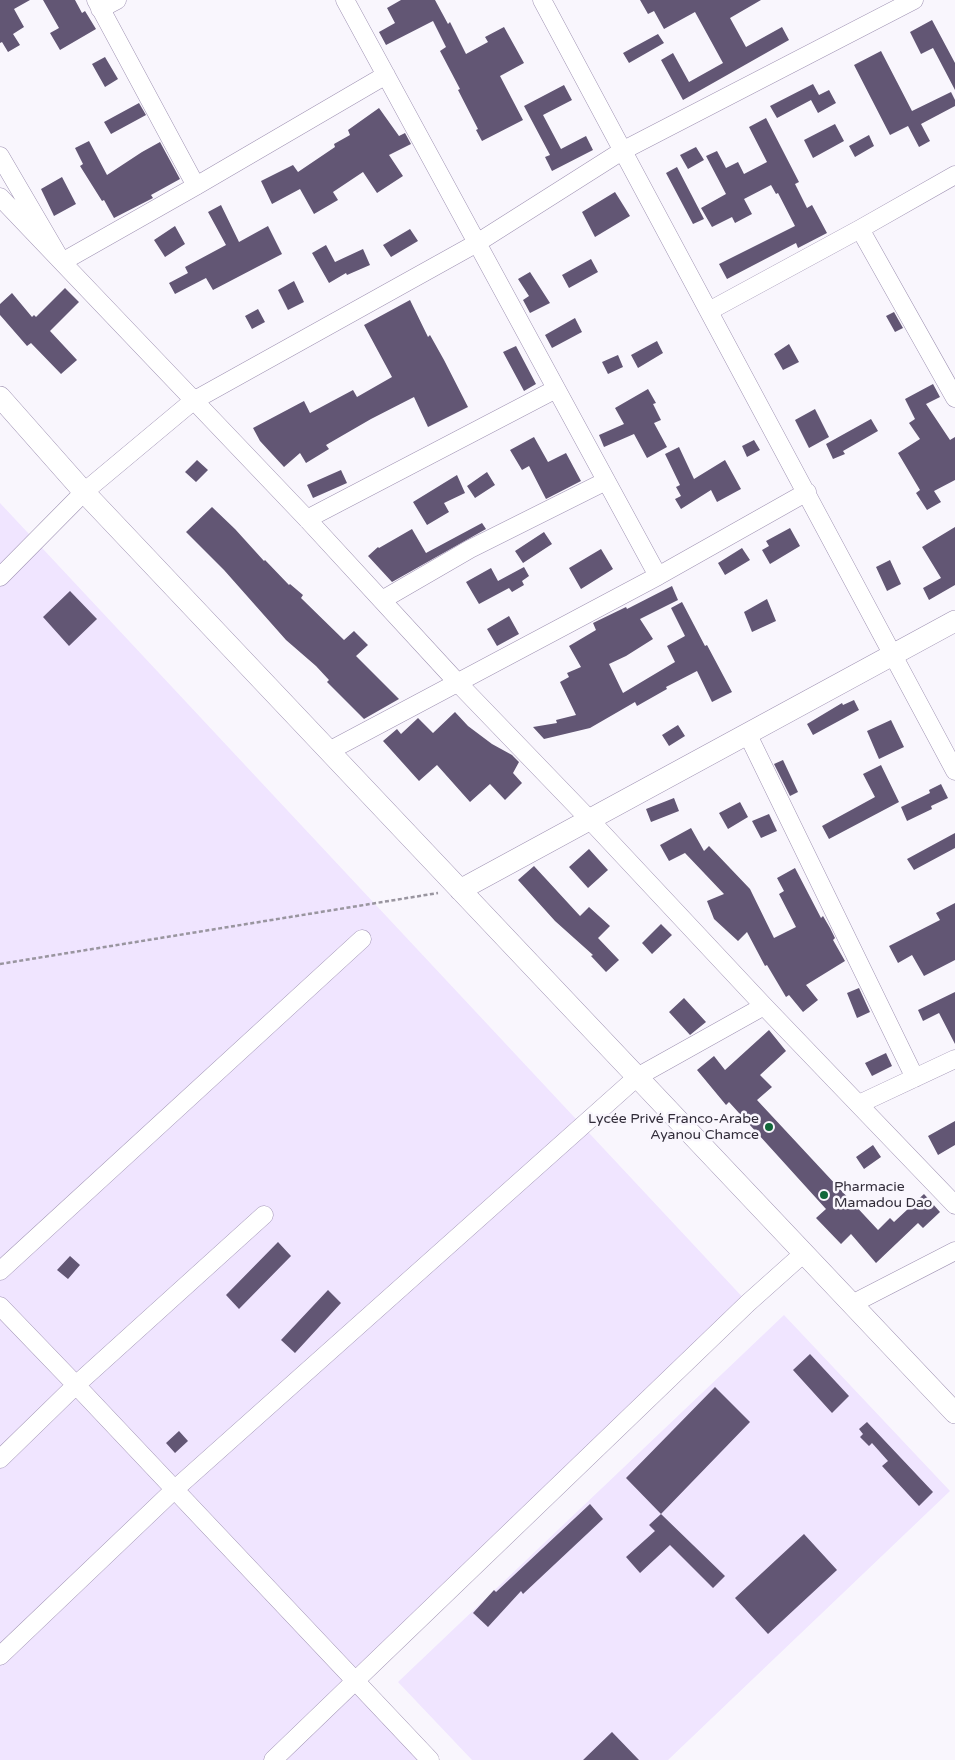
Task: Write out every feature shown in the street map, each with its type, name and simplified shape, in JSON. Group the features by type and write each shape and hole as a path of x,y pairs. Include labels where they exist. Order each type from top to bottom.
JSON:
{"street":[{"path":"117,0 98,4 196,186"},
{"path":"345,0 658,576"},
{"path":"542,0 955,771"},
{"path":"0,577 84,492 194,401 477,243 622,151 914,0"},
{"path":"62,262 386,75"},
{"path":"0,156 62,262"},
{"path":"708,311 955,175"},
{"path":"0,197 307,519 457,682 589,818 764,1006 955,1205"},
{"path":"860,229 955,398"},
{"path":"307,519 556,389"},
{"path":"0,396 84,492 955,1412"},
{"path":"382,600 470,549 606,481"},
{"path":"329,751 658,576 807,492"},
{"path":"460,890 589,818 955,621"},
{"path":"748,733 915,1078"},
{"path":"0,1271 362,940"},
{"path":"0,1656 174,1490 637,1077 764,1006"},
{"path":"859,1104 955,1059"},
{"path":"0,1459 76,1385 264,1215"},
{"path":"852,1304 955,1251"},
{"path":"273,1760 741,1310 804,1252"},
{"path":"0,1306 430,1760"}],"path":[{"path":"0,964 460,890"}],"shaded area":[{"path":"0,503 748,1303 356,1681 430,1760 0,1760"},
{"path":"784,1315 950,1491 668,1760 472,1760 398,1682"}],"building":[{"path":"0,0 30,0 14,9 24,27 13,34 20,45 8,52 2,42 0,43"},
{"path":"43,0 75,0 82,13 85,11 96,29 60,50 50,33 59,28"},
{"path":"401,0 435,0 448,24 450,22 466,54 488,42 485,37 504,27 524,63 500,76 523,120 482,141 458,90 460,89 440,51 446,47 433,21 386,45 379,32 395,23 387,8"},
{"path":"640,0 761,0 730,18 746,47 782,27 789,40 683,100 661,60 673,53 689,82 723,63 695,12 664,29 654,11 648,14"},
{"path":"932,20 955,63 955,90 933,48 921,54 910,32"},
{"path":"658,34 664,43 629,63 623,53"},
{"path":"881,51 912,111 951,92 955,100 955,106 921,124 930,141 919,147 908,126 890,135 854,65"},
{"path":"105,57 118,79 105,87 92,64"},
{"path":"813,84 819,95 829,90 836,103 818,113 811,100 777,118 770,106"},
{"path":"564,85 572,100 543,115 561,149 586,136 593,150 552,171 545,157 550,155 524,106"},
{"path":"139,103 146,115 111,134 104,122"},
{"path":"379,108 399,136 405,133 411,144 389,155 403,176 377,193 363,172 333,192 338,200 314,214 300,189 272,204 261,181 293,165 298,172 335,147 334,144 350,135 348,130"},
{"path":"766,118 799,182 795,184 807,208 812,205 827,233 798,248 796,243 727,279 719,264 795,226 778,193 776,194 771,185 744,199 752,214 735,223 732,217 712,227 701,208 726,194 706,156 717,151 726,168 738,162 744,174 767,162 749,127"},
{"path":"835,124 844,141 813,158 804,140"},
{"path":"869,135 874,146 855,157 849,146"},
{"path":"89,141 107,175 160,142 180,179 151,195 153,198 114,218 80,166 83,164 75,148"},
{"path":"696,147 704,160 688,169 680,155"},
{"path":"677,167 704,219 693,224 666,173"},
{"path":"62,177 76,204 54,216 41,189"},
{"path":"615,192 630,216 595,237 582,212"},
{"path":"221,205 239,242 268,226 282,254 213,290 206,278 175,294 169,283 188,273 185,267 226,245 208,212"},
{"path":"175,226 185,244 165,257 154,240"},
{"path":"410,229 418,241 391,257 383,245"},
{"path":"326,245 335,262 363,249 370,265 347,275 346,273 329,283 312,253"},
{"path":"591,259 598,272 569,288 562,275"},
{"path":"530,272 550,303 530,313 523,300 529,296 518,279"},
{"path":"294,281 304,302 288,310 278,290"},
{"path":"65,288 79,302 50,331 77,360 61,374 31,343 27,346 0,315 0,304 12,293 32,317 34,315 36,317"},
{"path":"410,300 428,337 430,335 468,407 428,427 414,397 326,445 329,449 306,463 300,453 284,467 260,441 253,428 304,401 310,413 353,390 357,397 392,377 364,325"},
{"path":"258,309 265,322 252,329 245,316"},
{"path":"894,312 903,328 895,332 886,316"},
{"path":"575,318 582,332 552,348 545,335"},
{"path":"657,341 663,353 638,368 631,355"},
{"path":"789,344 799,362 783,370 774,354"},
{"path":"516,346 536,384 524,391 503,352"},
{"path":"618,355 623,367 608,374 602,362"},
{"path":"933,384 940,397 926,404 950,440 955,437 955,480 934,491 941,502 927,510 916,493 920,490 898,453 920,439 909,423 915,419 905,399"},
{"path":"648,389 656,403 653,404 661,420 654,423 667,447 647,458 634,434 604,447 599,435 624,424 615,408"},
{"path":"815,409 829,437 809,448 795,420"},
{"path":"871,419 878,431 843,451 845,454 833,459 826,444"},
{"path":"534,437 548,462 566,453 581,481 546,499 529,466 522,470 510,450"},
{"path":"754,440 760,450 747,457 742,446"},
{"path":"679,447 694,479 725,460 741,489 717,502 711,490 681,509 675,499 681,496 676,487 680,485 665,454"},
{"path":"197,460 208,470 196,482 185,472"},
{"path":"341,470 347,483 313,498 307,485"},
{"path":"487,472 495,485 475,498 467,486"},
{"path":"457,475 465,493 444,503 449,512 427,525 413,502"},
{"path":"212,507 264,561 289,585 303,595 301,598 344,640 354,631 368,645 356,656 399,699 364,719 327,682 329,680 316,666 286,640 224,570 186,532"},
{"path":"482,523 486,529 392,582 368,556 378,547 412,529 426,553"},
{"path":"955,527 955,585 929,600 923,588 941,578 922,547"},
{"path":"790,528 800,546 770,564 762,550 769,546 766,541"},
{"path":"544,532 552,544 523,563 515,551"},
{"path":"742,548 750,560 725,575 718,563"},
{"path":"601,549 613,569 581,589 569,568"},
{"path":"890,560 901,584 887,591 876,567"},
{"path":"524,567 529,576 522,581 524,585 512,592 509,588 479,604 466,582 491,568 498,581"},
{"path":"672,586 678,600 640,619 653,639 609,664 623,693 675,662 667,646 685,636 671,608 682,602 732,692 712,702 697,671 666,687 667,689 637,706 635,702 590,728 544,739 533,727 557,723 556,720 576,715 560,682 569,677 567,673 581,667 569,646 596,630 593,623 626,607 627,609"},
{"path":"70,591 97,619 69,646 43,617"},
{"path":"767,599 776,621 752,632 744,612"},
{"path":"509,616 519,634 497,646 487,629"},
{"path":"854,700 859,710 813,735 807,724 842,703 843,705"},
{"path":"455,712 468,726 492,744 512,755 519,762 513,773 522,783 505,800 490,784 470,802 437,765 419,781 383,741 397,729 401,734 418,718 433,733"},
{"path":"891,720 904,747 879,759 867,731"},
{"path":"678,725 685,736 669,746 662,735"},
{"path":"783,760 798,792 790,796 774,764"},
{"path":"881,765 899,802 829,839 822,826 875,797 863,774"},
{"path":"941,784 948,798 931,806 932,809 907,821 901,807 930,793 929,790"},
{"path":"674,798 679,811 651,822 646,809"},
{"path":"740,802 748,817 728,829 719,813"},
{"path":"769,814 777,831 761,838 752,821"},
{"path":"691,828 704,851 709,846 750,889 774,938 796,927 779,894 784,891 777,878 795,868 821,918 823,916 830,928 835,938 833,940 845,961 806,985 818,1000 803,1012 789,995 786,997 767,965 765,966 747,932 738,941 714,919 707,901 724,894 685,853 669,861 660,845"},
{"path":"955,833 955,848 914,870 907,859"},
{"path":"589,849 608,870 588,888 569,867"},
{"path":"534,866 580,916 589,907 610,926 598,938 619,960 606,972 591,956 593,955 555,921 518,880"},
{"path":"955,903 955,960 924,976 912,955 898,963 889,946 940,920 936,913"},
{"path":"661,924 672,935 652,954 642,943"},
{"path":"859,988 870,1012 857,1018 847,993"},
{"path":"955,992 955,1044 939,1013 923,1021 918,1010"},
{"path":"684,998 706,1022 690,1035 669,1012"},
{"path":"769,1030 786,1051 760,1075 772,1087 757,1100 878,1230 890,1218 894,1222 924,1194 940,1212 923,1228 918,1223 876,1263 851,1234 841,1244 816,1218 826,1209 729,1102 726,1105 697,1070 714,1056 725,1070"},
{"path":"886,1053 892,1066 872,1076 865,1063"},
{"path":"955,1121 955,1145 938,1155 928,1136"},
{"path":"873,1145 881,1157 864,1169 856,1157"},
{"path":"278,1242 291,1256 239,1309 226,1295"},
{"path":"70,1256 80,1265 68,1279 57,1270"},
{"path":"328,1290 341,1303 295,1353 281,1340"},
{"path":"810,1354 849,1396 832,1413 793,1370"},
{"path":"715,1387 750,1422 661,1514 626,1478"},
{"path":"867,1422 933,1492 919,1506 882,1466 888,1461 872,1443 869,1446 860,1437 863,1434 859,1429"},
{"path":"179,1431 188,1441 175,1453 166,1443"},
{"path":"590,1504 603,1519 523,1594 521,1591 488,1627 473,1613 494,1590 496,1592"},
{"path":"661,1514 725,1576 713,1588 670,1545 640,1573 626,1557 655,1531 649,1525"},
{"path":"804,1534 837,1570 768,1634 735,1598"},
{"path":"612,1732 639,1760 583,1760"}],"place":[{"name":"Lycée Privé Franco-Arabe Ayanou Chamce","path":"769,1127"},
{"name":"Pharmacie Mamadou Dao","path":"824,1195"}]}
